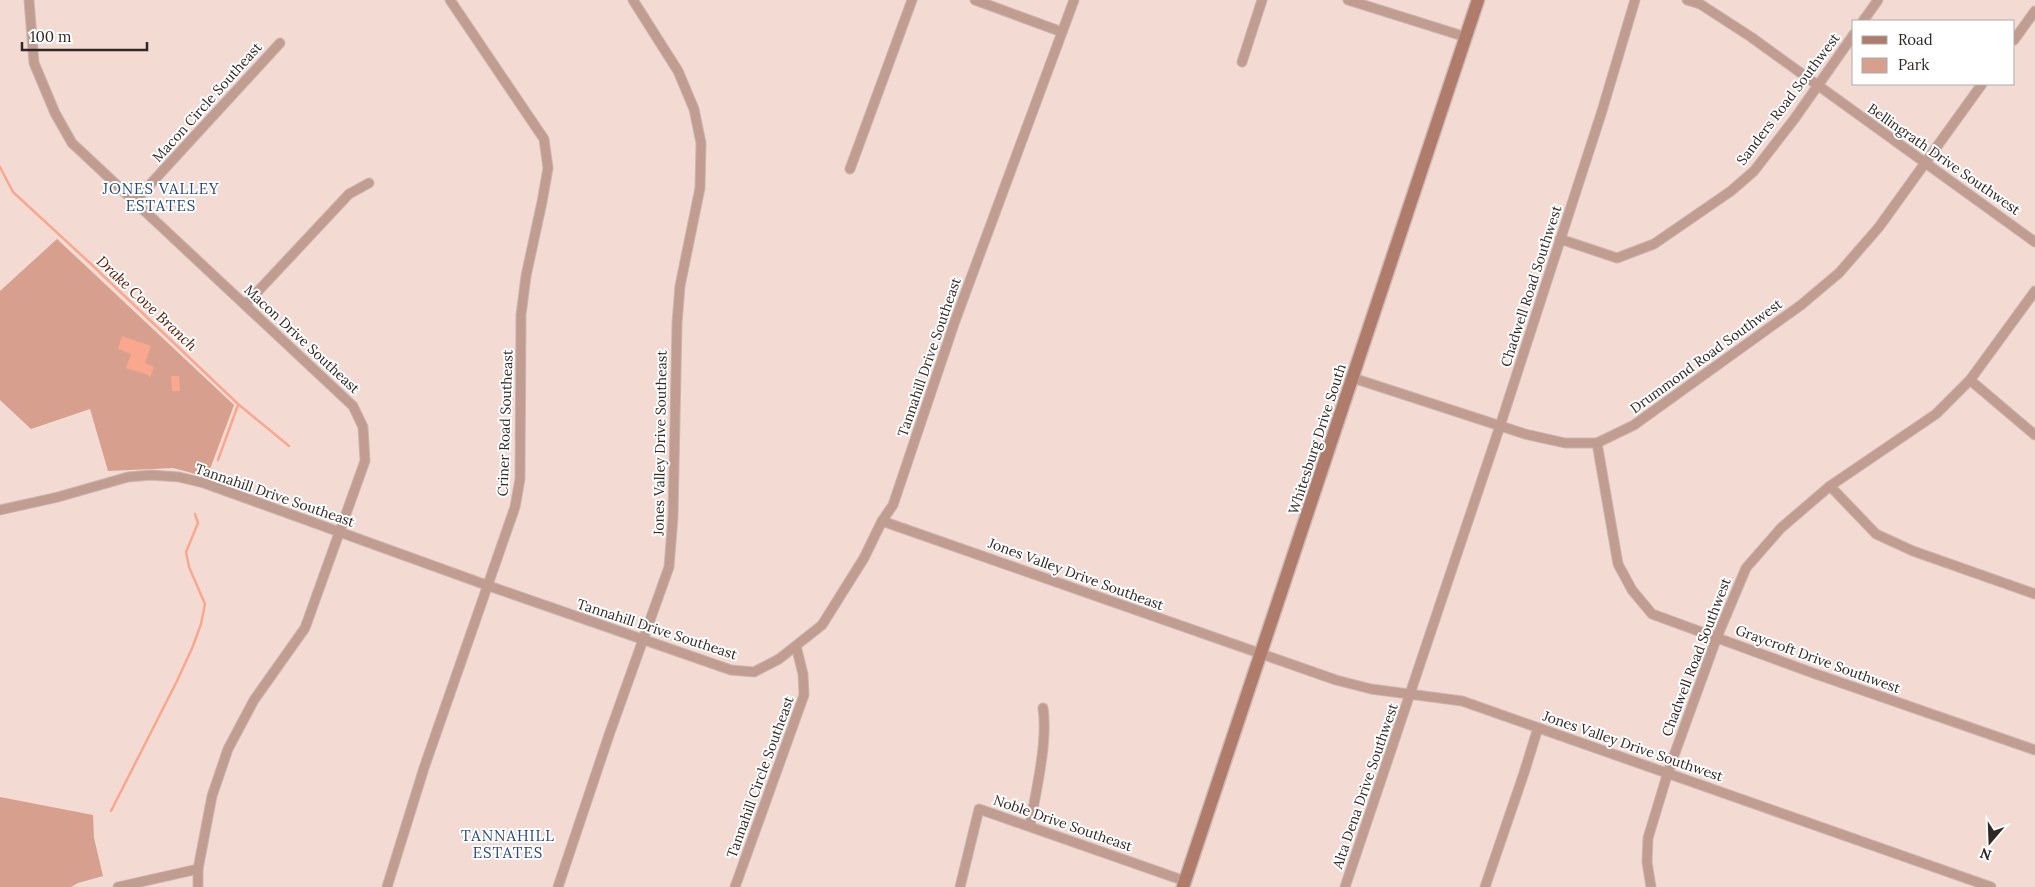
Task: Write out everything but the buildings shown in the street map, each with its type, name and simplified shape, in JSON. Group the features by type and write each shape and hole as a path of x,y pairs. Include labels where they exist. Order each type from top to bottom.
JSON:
{"main road":[{"name":"Whitesburg Drive South","path":"1184,884 1478,0"}],"street":[{"name":"Macon Drive Southeast","path":"29,0 34,62 55,113 72,142 353,406 363,427 365,460 305,628 254,700 228,749 212,796 198,869 198,887"},
{"name":"Criner Road Southeast","path":"387,887 424,768 515,508 520,480 522,315 526,276 548,168 544,139 450,0"},
{"name":"Jones Valley Drive Southeast","path":"558,887 669,567 673,517 676,323 680,286 700,188 702,144 694,109 678,71 632,0"},
{"path":"850,169 912,0"},
{"path":"975,0 1062,32"},
{"name":"Tannahill Drive Southeast","path":"0,510 58,497 128,477 151,475 179,477 204,483 489,586 731,670 754,672 779,659 822,625 864,558 882,521 893,505 955,321 1074,0"},
{"path":"1242,62 1262,0"},
{"path":"1348,0 1466,37"},
{"name":"Chadwell Road Southwest","path":"1411,693 1602,111 1635,0"},
{"name":"Bellingrath Drive Southwest","path":"1687,0 1700,4 1751,37 2035,242"},
{"path":"1864,20 1878,0"},
{"path":"2015,39 2035,11"},
{"name":"Sanders Road Southwest","path":"1560,239 1617,258 1654,244 1731,191 1754,171 1852,37"},
{"name":"Macon Circle Southeast","path":"134,202 280,42"},
{"name":"Drummond Road Southwest","path":"1353,378 1525,434 1565,443 1597,443 1634,425 1801,304 1839,273 1879,227 1981,85"},
{"path":"246,304 349,194 370,183"},
{"name":"Chadwell Road Southwest","path":"1651,887 1647,862 1648,838 1668,772 1717,637 1746,568 1781,528 1830,486 1936,414 1970,380 2035,291"},
{"path":"1970,380 2035,435"},
{"name":"Graycroft Drive Southwest","path":"1597,443 1618,564 1632,590 1652,614 1813,673 2035,750"},
{"path":"1830,486 1876,534 1914,551 2035,594"},
{"name":"Jones Valley Drive Southeast","path":"882,521 1261,654"},
{"name":"Tannahill Circle Southeast","path":"735,887 804,695 803,674 796,646"},
{"name":"Jones Valley Drive Southwest","path":"1261,654 1371,689 1462,701 1991,887"},
{"name":"Alta Dena Drive Southwest","path":"1345,887 1411,693"},
{"path":"1030,826 1041,756 1043,708"},
{"path":"1484,887 1538,728"},
{"name":"Noble Drive Southeast","path":"960,887 979,809 1030,826 1184,884"},
{"path":"118,887 198,869"}],"green space":[{"path":"57,239 234,405 207,477 173,468 108,471 90,409 31,429 0,400 0,291"},
{"path":"0,797 93,815 94,838 103,876 78,883 71,887 0,887"}],"shaded area":[{"path":"122,336 151,346 145,363 154,367 150,378 148,375 126,368 131,354 118,349"},
{"path":"171,376 179,376 180,391 172,391"}],"waterway":[{"name":"Drake Cove Branch","path":"0,167 13,192 238,404 289,446"},
{"path":"218,460 238,405"},
{"path":"111,811 177,681 201,624 205,604 189,567 186,552 198,523 195,514"}],"district":[{"name":"JONES VALLEY ESTATES","path":"161,196"},
{"name":"TANNAHILL ESTATES","path":"508,844"}]}
